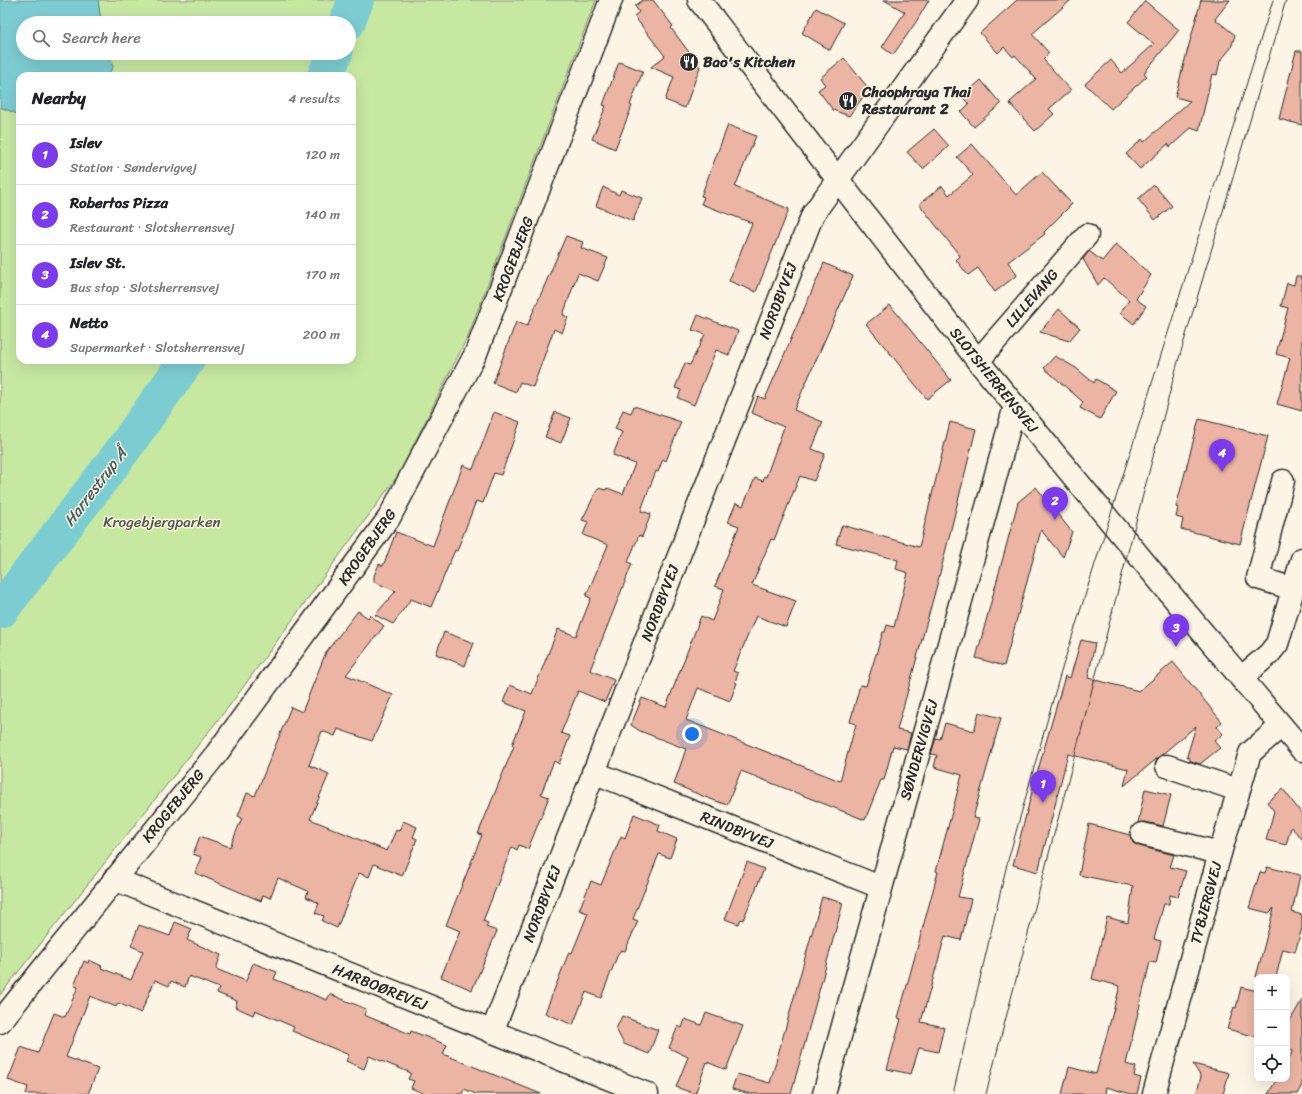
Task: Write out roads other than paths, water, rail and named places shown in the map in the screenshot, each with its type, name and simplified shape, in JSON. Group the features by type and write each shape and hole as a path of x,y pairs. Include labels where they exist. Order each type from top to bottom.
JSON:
{"street":[{"name":"KROGEBJERG","path":"0,1022 216,753 389,518 476,353 611,0"},
{"name":"SLOTSHERRENSVEJ","path":"699,0 978,361 1302,750"},
{"name":"NORDBYVEJ","path":"492,1032 813,214 837,179 952,24 967,0"},
{"name":"LILLEVANG","path":"978,361 1087,236"},
{"name":"SØNDERVIGVEJ","path":"824,1094 1015,406"},
{"path":"1284,481 1258,578 1294,589"},
{"path":"1241,678 1269,654 1277,644 1302,558"},
{"name":"TYBJERGVEJ","path":"1154,1094 1220,853 1250,753 1281,726"},
{"path":"1166,766 1238,790"},
{"name":"RINDBYVEJ","path":"593,772 880,888"},
{"path":"1142,834 1220,853"},
{"name":"HARBOØREVEJ","path":"114,879 647,1094"}],"water":[{"path":"0,0 98,0 100,16 16,16 16,60 110,60 113,67 110,72 16,72 16,113 0,107"}],"waterway":[{"name":"Harrestrup Å","path":"350,16 356,0"},
{"name":"Harrestrup Å","path":"327,72 332,60"},
{"name":"Harrestrup Å","path":"0,611 117,458 184,364"}],"tram line":[{"path":"953,1094 1007,864 1060,675 1273,0"},
{"path":"986,1094 1177,365 1286,0"}],"place":[{"name":"Bao's Kitchen","path":"689,62"},
{"name":"Chaophraya Thai Restaurant 2","path":"848,101"},
{"name":"Netto","path":"1222,472"},
{"name":"Robertos Pizza","path":"1055,520"},
{"name":"Islev St.","path":"1176,647"},
{"name":"Islev","path":"1043,803"}],"park label":[{"name":"Krogebjergparken","path":"162,522"}]}
